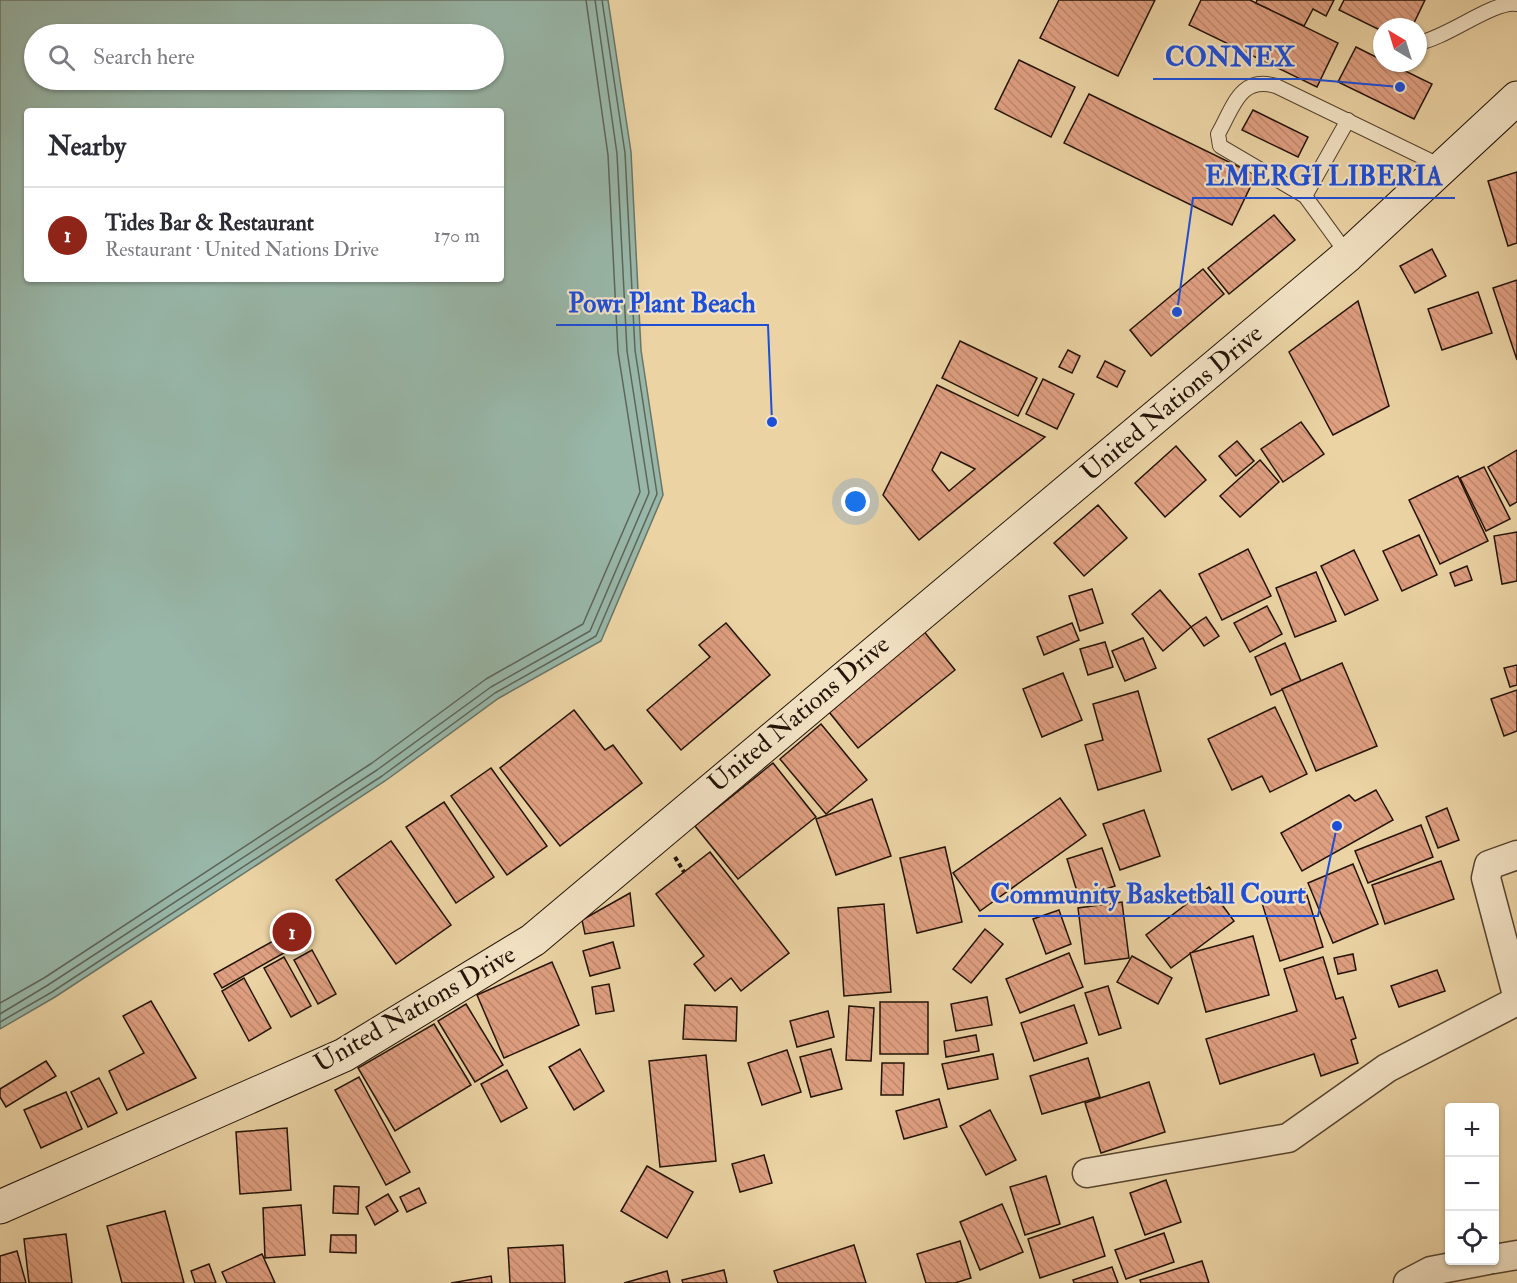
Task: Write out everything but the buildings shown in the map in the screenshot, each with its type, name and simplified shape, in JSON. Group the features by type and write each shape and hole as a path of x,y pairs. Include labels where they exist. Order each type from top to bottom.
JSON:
{"main road":[{"name":"United Nations Drive","path":"0,1207 344,1055 533,940 1348,255 1445,168 1517,98"}],"street":[{"path":"1517,855 1489,865 1486,878 1517,995"},
{"path":"1087,1173 1288,1138 1387,1068 1517,1000"},
{"path":"1499,1258 1517,1255"},
{"path":"1408,1283 1431,1271 1462,1265"}],"lane":[{"path":"1427,41 1434,40 1490,8 1511,3 1517,4"},
{"path":"1348,255 1305,196 1220,146 1218,134 1242,91 1250,85 1263,82 1348,120 1445,168"},
{"path":"1305,196 1348,120"}],"water":[{"path":"0,0 608,0 631,152 641,350 663,495 601,641 499,698 385,781 55,997 0,1029"}],"place":[{"name":"CONNEX","path":"1400,87"},
{"name":"EMERGI LIBERIA","path":"1177,312"},
{"name":"Powr Plant Beach","path":"772,422"},
{"name":"Community Basketball Court","path":"1337,826"},
{"name":"Tides Bar & Restaurant","path":"292,932"}]}
